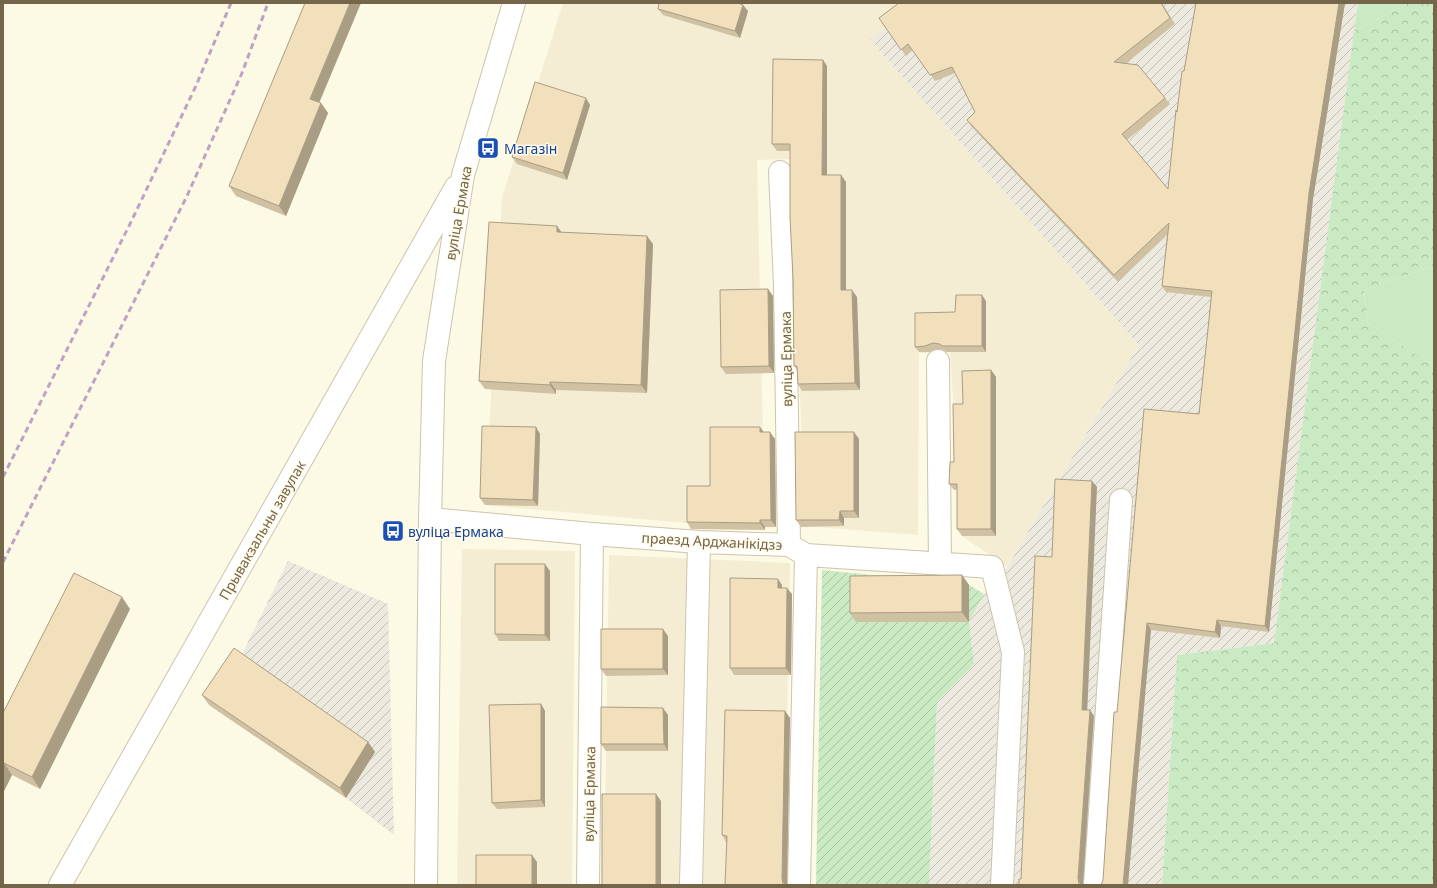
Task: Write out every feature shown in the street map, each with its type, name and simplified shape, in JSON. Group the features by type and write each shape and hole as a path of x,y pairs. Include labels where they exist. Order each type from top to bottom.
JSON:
{"street":[{"name":"вуліца Ермака","path":"426,885 430,519 434,361 463,175 514,3"},
{"name":"вуліца Ермака","path":"780,172 798,550 799,885"},
{"name":"Прывакзальны завулак","path":"60,885 463,175"},
{"path":"938,361 940,564"},
{"path":"1095,885 1121,500"},
{"name":"праезд Арджанікідзэ","path":"430,519 592,534 798,550 940,564 992,567 1013,652 1002,885"},
{"name":"вуліца Ермака","path":"588,885 592,534"},
{"path":"691,885 699,542"}],"shaded area":[{"path":"563,3 914,3 870,40 1139,345 1007,567 962,536 950,352 919,353 918,535 805,526 791,159 757,160 765,530 485,505 502,197"},
{"path":"914,3 1358,3 1274,643 1177,655 1162,885 929,885 937,702 974,664 969,622 984,594 1000,579 1139,345 870,40"},
{"path":"462,549 575,551 572,885 457,885"},
{"path":"609,555 790,563 784,885 604,885"},
{"path":"288,561 388,604 394,835 346,798 209,705 240,658"}],"green space":[{"path":"1358,3 1409,3 1354,31"},
{"path":"1409,3 1434,3 1434,266 1364,290 1368,323 1427,362 1434,363 1434,885 1162,885 1177,655 1274,643 1354,31"},
{"path":"1434,266 1434,363 1427,362 1368,323 1364,290"},
{"path":"822,570 969,585 984,594 969,622 974,664 937,702 929,885 816,885"}],"building":[{"path":"305,3 350,3 310,99 321,103 279,206 229,186"},
{"path":"659,3 738,3 743,5 735,31 658,9"},
{"path":"899,3 1161,3 1170,18 1114,62 1138,65 1165,98 1122,134 1168,189 1176,110 1177,112 1182,71 1184,71 1196,3 1339,3 1309,193 1265,626 1217,620 1215,632 1147,623 1123,885 1101,885 1103,880 1114,712 1117,712 1144,409 1199,414 1212,291 1162,286 1169,223 1114,275 967,120 975,112 952,67 930,75 908,44 901,50 879,18"},
{"path":"773,59 823,60 822,175 841,175 841,290 852,290 855,383 798,384 797,366 794,366 793,278 790,217 790,144 772,144"},
{"path":"535,82 586,98 563,173 512,157"},
{"path":"489,222 557,226 557,232 647,236 641,385 550,382 550,385 479,381"},
{"path":"768,289 769,366 721,367 720,290"},
{"path":"956,295 982,295 982,346 942,346 940,344 933,343 915,347 915,313 955,312"},
{"path":"991,370 991,529 957,529 957,484 949,484 950,462 954,462 953,404 963,404 962,371"},
{"path":"482,426 536,427 533,500 480,498"},
{"path":"710,427 760,427 760,432 770,432 771,520 760,520 760,523 687,522 687,486 710,486"},
{"path":"795,432 854,432 854,511 840,511 839,520 796,520"},
{"path":"1055,479 1092,481 1082,710 1090,710 1078,878 1080,885 1019,885 1019,879 1021,879 1035,556 1052,557"},
{"path":"495,564 545,564 545,635 495,634"},
{"path":"74,573 122,597 32,777 4,763 3,764 3,713"},
{"path":"962,575 962,612 850,613 850,576"},
{"path":"730,578 778,579 778,588 787,588 786,668 730,668"},
{"path":"601,629 663,629 663,669 601,669"},
{"path":"234,648 368,742 340,788 202,695"},
{"path":"541,704 541,800 492,803 489,705"},
{"path":"601,707 663,708 664,744 601,744"},
{"path":"725,710 785,711 782,878 784,885 725,885 727,836 722,835"},
{"path":"602,794 656,794 656,885 602,885"},
{"path":"476,855 532,855 532,885 476,885"}],"railway":[{"path":"3,477 130,224 195,88 231,3"},
{"path":"3,562 187,196 242,73 268,3"}],"place":[{"name":"Магазін","path":"488,148"},
{"name":"вуліца Ермака","path":"393,531"}]}
